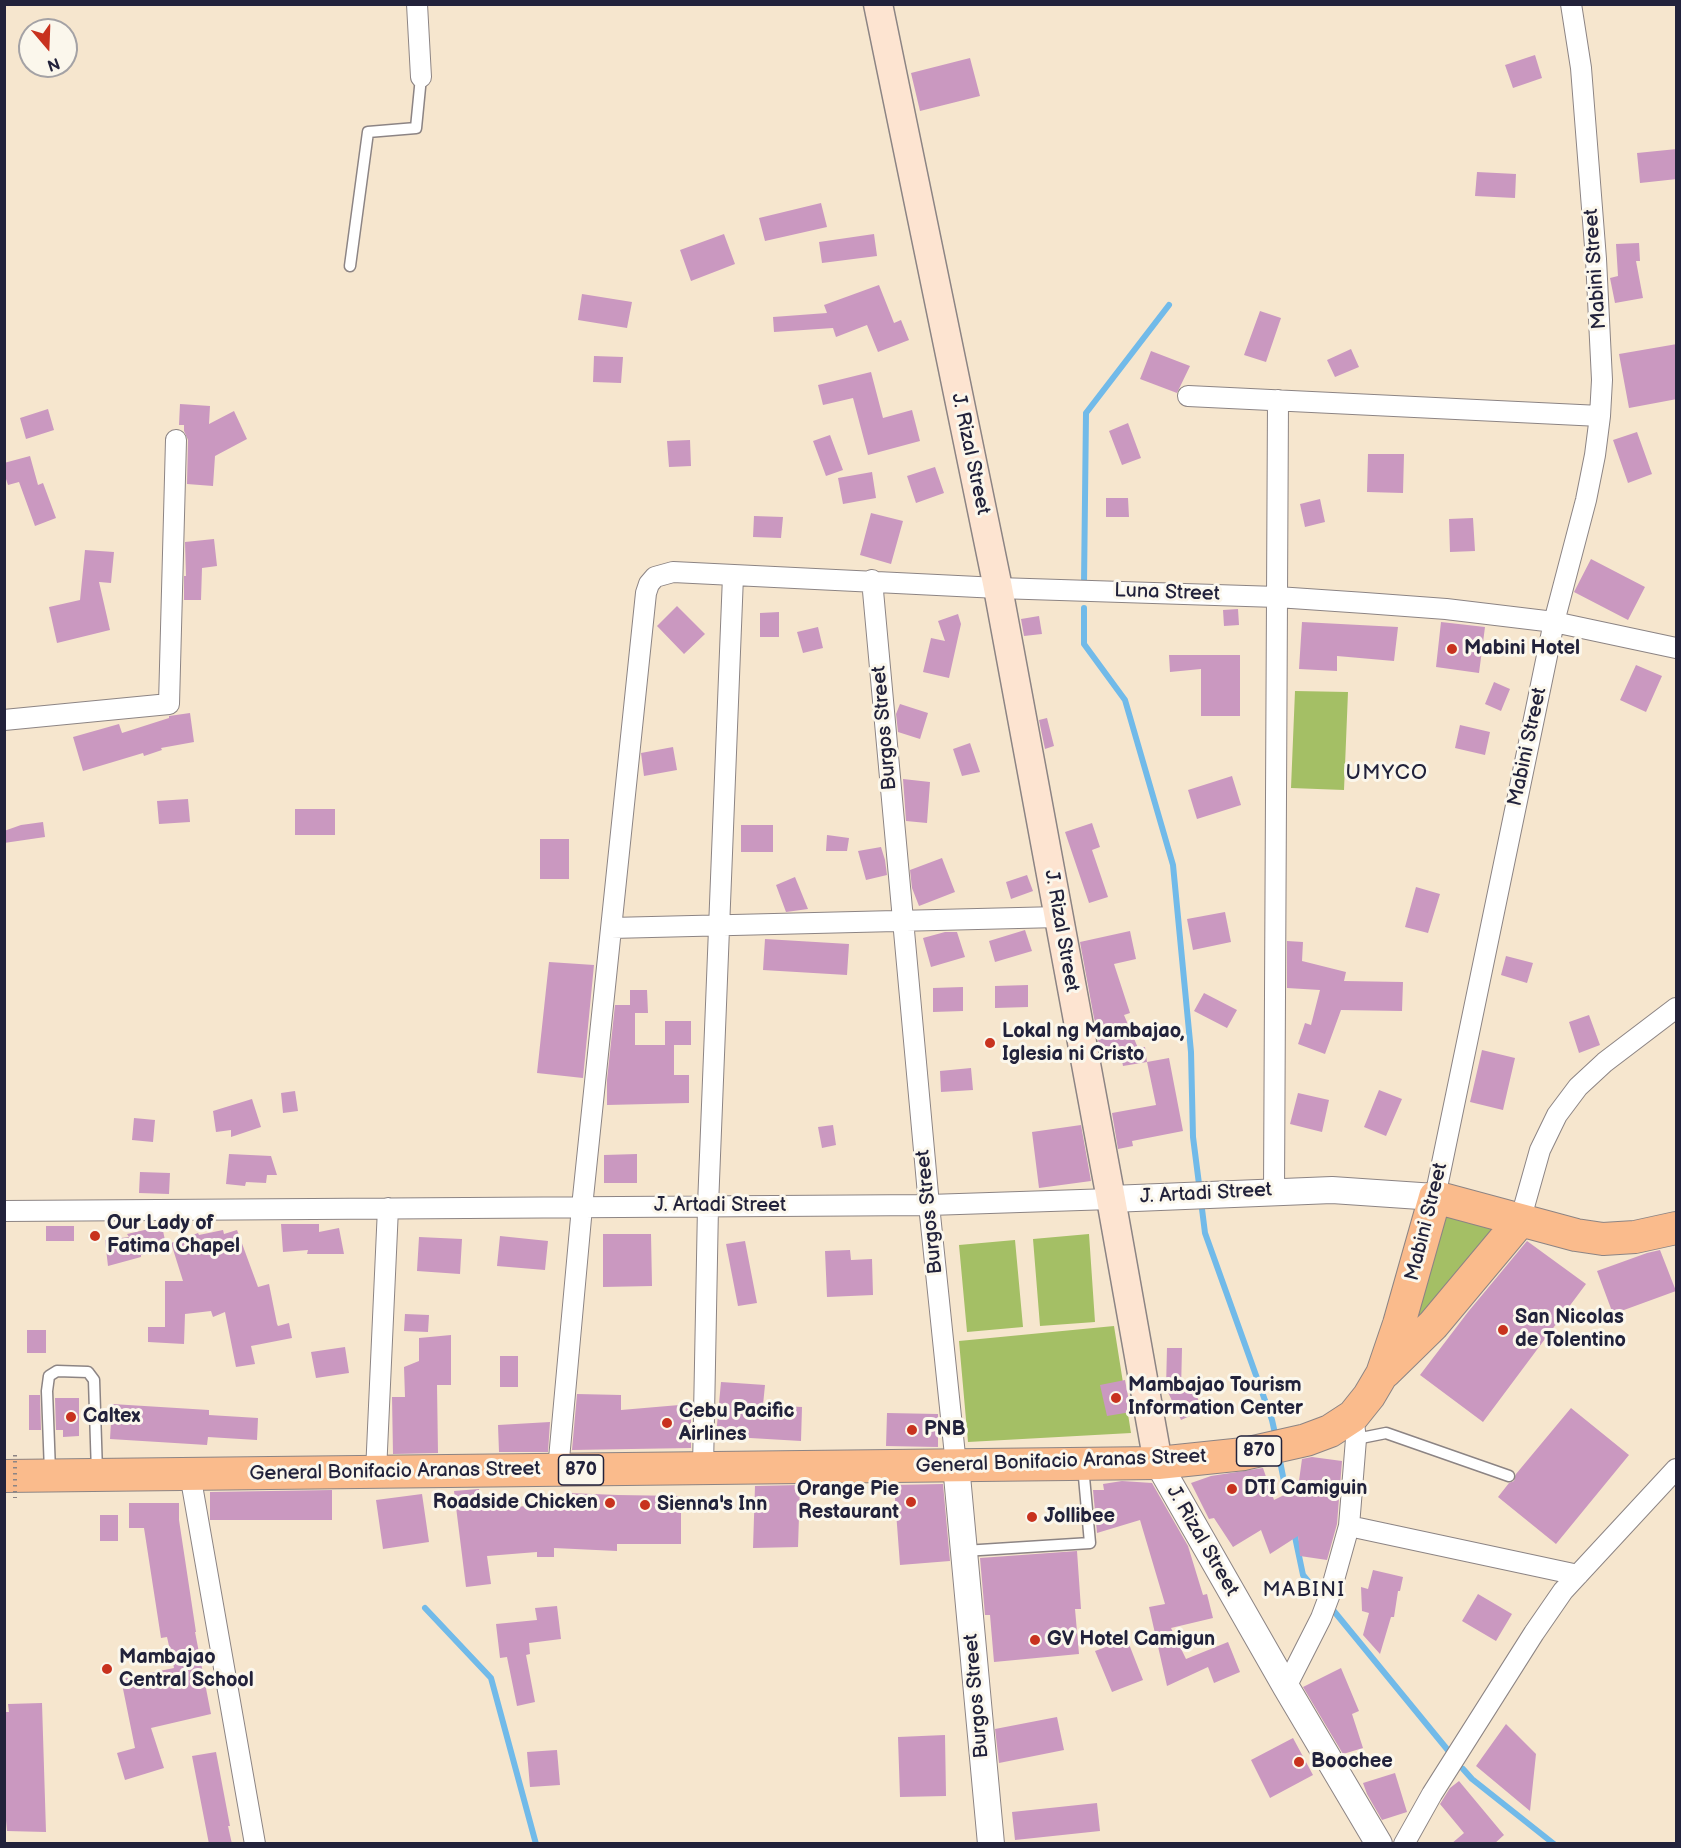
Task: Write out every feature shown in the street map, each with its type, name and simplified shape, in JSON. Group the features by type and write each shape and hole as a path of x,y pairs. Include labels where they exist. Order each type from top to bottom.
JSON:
{"main road":[{"name":"J. Rizal Street","path":"878,4 998,588 1158,1463"},
{"path":"1435,1197 1520,1221 1576,1235 1603,1239 1635,1237 1677,1228"},
{"name":"Mabini Street","path":"1355,1428 1382,1374 1400,1324 1435,1197"},
{"name":"Mabini Street","path":"1382,1374 1433,1325 1520,1221"},
{"name":"General Bonifacio Aranas Street","path":"12,1476 1158,1463 1233,1455 1283,1446 1330,1431 1355,1428"}],"street":[{"path":"417,4 421,77"},
{"name":"Mabini Street","path":"1435,1197 1554,622 1586,500 1600,416 1602,380 1596,259 1581,68 1570,4"},
{"path":"1188,396 1600,416"},
{"path":"1274,1191 1278,400"},
{"path":"4,720 170,704 176,440"},
{"name":"Luna Street","path":"611,928 646,593 655,577 673,572 998,588 1277,597 1446,609 1554,622 1677,648"},
{"path":"703,1468 708,1206 733,576"},
{"name":"Burgos Street","path":"872,580 928,1205 956,1465 991,1844"},
{"path":"558,1470 611,928 1059,917"},
{"path":"1520,1221 1540,1150 1557,1115 1578,1087 1605,1062 1677,1008"},
{"name":"J. Artadi Street","path":"4,1211 928,1205 1342,1190 1435,1197"},
{"path":"376,1472 388,1208"},
{"path":"1286,1687 1321,1618 1349,1526 1355,1428"},
{"name":"J. Rizal Street","path":"1158,1463 1379,1844"},
{"path":"1404,1844 1432,1794 1563,1591 1677,1469"},
{"path":"190,1474 255,1844"},
{"path":"1349,1526 1578,1575"}],"lane":[{"path":"350,266 368,132 416,128 421,77"},
{"path":"50,1475 47,1391 49,1376 57,1371 88,1372 94,1380 97,1475"},
{"path":"1355,1428 1386,1432 1509,1476"},
{"path":"964,1551 1090,1543 1083,1464"}],"green space":[{"path":"1295,691 1348,692 1344,790 1291,788"},
{"path":"1444,1206 1507,1225 1398,1353"},
{"path":"1089,1234 1095,1322 1040,1326 1033,1239"},
{"path":"1015,1240 1023,1327 967,1332 959,1245"},
{"path":"1114,1326 1131,1433 968,1442 959,1341"}],"building":[{"path":"1535,55 1542,78 1513,88 1505,65"},
{"path":"970,58 980,96 920,111 911,73"},
{"path":"1677,149 1677,179 1640,183 1637,153"},
{"path":"1477,172 1516,174 1515,198 1475,196"},
{"path":"821,203 827,227 765,241 759,218"},
{"path":"724,234 735,264 691,281 680,250"},
{"path":"874,234 877,256 822,263 819,242"},
{"path":"1639,243 1640,261 1636,261 1643,298 1615,303 1610,278 1618,276 1616,244"},
{"path":"879,285 894,323 901,320 909,340 878,352 867,325 836,337 833,328 774,332 773,317 827,313 824,305"},
{"path":"582,294 632,302 627,328 578,320"},
{"path":"1260,311 1281,318 1266,362 1244,355"},
{"path":"1677,344 1677,399 1629,408 1619,354"},
{"path":"1351,349 1359,367 1335,377 1327,360"},
{"path":"1151,351 1190,366 1177,393 1140,379"},
{"path":"594,356 623,357 621,383 593,382"},
{"path":"871,372 883,418 912,410 920,441 868,455 853,398 823,405 818,385"},
{"path":"180,404 210,406 209,424 234,411 247,439 215,456 213,486 187,484 188,440 184,425 179,425"},
{"path":"48,409 54,430 26,439 20,418"},
{"path":"1128,423 1141,458 1122,465 1109,431"},
{"path":"1637,432 1652,474 1628,483 1613,440"},
{"path":"830,435 843,470 826,476 813,441"},
{"path":"690,440 691,466 669,467 667,441"},
{"path":"1368,454 1404,454 1403,493 1367,492"},
{"path":"30,456 38,485 43,483 56,518 35,526 19,482 8,485 4,473 4,463"},
{"path":"935,467 944,493 916,503 907,476"},
{"path":"872,472 876,498 843,504 838,478"},
{"path":"1106,498 1128,498 1129,517 1106,517"},
{"path":"1320,499 1325,522 1305,527 1300,504"},
{"path":"871,513 903,521 891,564 860,555"},
{"path":"754,516 783,517 781,538 753,537"},
{"path":"1473,518 1475,551 1450,552 1449,519"},
{"path":"214,539 217,566 202,568 201,600 184,600 185,542"},
{"path":"85,550 114,552 111,583 99,582 110,630 57,643 49,607 80,600"},
{"path":"1591,559 1645,587 1628,620 1574,592"},
{"path":"677,606 705,634 684,654 657,626"},
{"path":"1238,609 1239,625 1224,626 1223,610"},
{"path":"779,612 779,637 760,637 760,613"},
{"path":"958,614 961,624 949,678 923,672 931,638 945,641 938,621"},
{"path":"1039,616 1042,634 1024,636 1021,619"},
{"path":"1302,622 1398,627 1394,661 1337,656 1337,671 1299,669"},
{"path":"1441,622 1485,627 1479,673 1436,667"},
{"path":"818,627 823,648 803,653 797,632"},
{"path":"1169,655 1240,655 1240,716 1201,716 1201,669 1170,672"},
{"path":"1636,665 1662,676 1646,712 1620,700"},
{"path":"1494,682 1510,689 1501,711 1485,704"},
{"path":"900,704 928,713 920,739 898,732 896,714"},
{"path":"190,713 194,742 161,748 162,750 144,756 143,753 83,771 73,737 119,724 122,733 169,718 169,716"},
{"path":"1047,718 1054,746 1045,749 1039,720"},
{"path":"1460,725 1490,732 1485,755 1455,748"},
{"path":"970,743 980,772 962,776 953,749"},
{"path":"673,747 677,770 644,776 641,753"},
{"path":"1232,776 1241,805 1197,819 1188,790"},
{"path":"903,779 930,782 927,823 906,821"},
{"path":"188,799 190,822 159,824 157,801"},
{"path":"295,809 335,809 335,835 295,835"},
{"path":"43,822 45,837 4,843 4,831 21,825"},
{"path":"1092,823 1100,847 1092,850 1108,897 1089,903 1065,832"},
{"path":"741,825 773,825 773,852 741,852"},
{"path":"827,835 849,838 847,851 826,851"},
{"path":"540,839 569,839 569,879 540,879"},
{"path":"881,847 887,875 866,880 858,851"},
{"path":"942,858 955,892 919,906 912,888 910,870"},
{"path":"1027,875 1033,891 1011,899 1006,882"},
{"path":"795,877 808,909 786,912 776,885"},
{"path":"1416,887 1440,894 1428,933 1405,927"},
{"path":"1225,912 1231,942 1193,950 1187,919"},
{"path":"1025,930 1032,951 995,962 989,941"},
{"path":"1130,931 1136,959 1114,964 1130,1013 1124,1015 1138,1048 1145,1047 1147,1062 1123,1066 1120,1050 1102,1058 1080,942"},
{"path":"945,932 957,932 965,957 931,967 923,938"},
{"path":"765,939 849,944 847,975 763,970"},
{"path":"1287,941 1303,942 1302,961 1346,972 1344,981 1403,982 1402,1011 1341,1010 1325,1054 1298,1044 1305,1023 1311,1025 1320,990 1287,988"},
{"path":"1506,956 1533,963 1527,983 1501,975"},
{"path":"549,962 594,965 583,1078 537,1073"},
{"path":"1028,985 1028,1007 995,1008 995,986"},
{"path":"963,987 963,1011 933,1012 933,988"},
{"path":"630,990 647,990 648,1013 635,1013 635,1045 665,1045 665,1021 691,1021 691,1045 674,1045 674,1075 689,1075 689,1103 607,1105 607,1080 615,1005 630,1005"},
{"path":"1204,993 1237,1010 1227,1028 1194,1011"},
{"path":"1589,1015 1600,1045 1579,1053 1569,1022"},
{"path":"1482,1050 1515,1058 1503,1110 1470,1102"},
{"path":"1169,1058 1183,1131 1132,1141 1133,1146 1118,1149 1112,1113 1156,1105 1147,1062"},
{"path":"971,1068 973,1090 941,1092 940,1071"},
{"path":"1379,1090 1402,1099 1386,1136 1364,1127"},
{"path":"295,1091 298,1111 283,1113 281,1093"},
{"path":"1298,1093 1329,1100 1322,1132 1290,1124"},
{"path":"252,1099 261,1127 231,1137 231,1130 216,1132 213,1111"},
{"path":"134,1118 155,1120 153,1142 132,1140"},
{"path":"833,1125 836,1145 822,1148 818,1127"},
{"path":"1081,1125 1091,1181 1039,1188 1032,1132"},
{"path":"229,1154 271,1156 277,1175 267,1175 266,1183 246,1182 245,1186 226,1184"},
{"path":"637,1154 637,1183 604,1183 604,1155"},
{"path":"140,1172 170,1173 169,1194 139,1193"},
{"path":"281,1224 319,1224 319,1232 339,1228 344,1254 307,1254 308,1250 283,1252"},
{"path":"46,1226 74,1226 74,1241 46,1241"},
{"path":"162,1226 167,1250 141,1255 141,1257 108,1266 105,1240 129,1237 127,1234"},
{"path":"223,1230 224,1234 237,1230 258,1287 269,1284 278,1326 289,1323 292,1338 251,1346 255,1364 236,1367 225,1312 213,1317 211,1311 185,1314 184,1344 148,1342 148,1327 165,1327 165,1281 183,1281 171,1243 198,1233 199,1235"},
{"path":"603,1234 651,1234 652,1286 603,1287"},
{"path":"500,1236 548,1241 545,1270 497,1266"},
{"path":"419,1237 462,1239 460,1274 417,1271"},
{"path":"745,1241 757,1303 738,1306 726,1244"},
{"name":"San Nicolas de Tolentino","path":"1527,1241 1586,1284 1483,1422 1420,1375 1468,1312"},
{"path":"850,1250 851,1260 872,1259 873,1295 827,1297 825,1251"},
{"path":"1660,1250 1676,1291 1613,1314 1597,1271"},
{"path":"405,1314 429,1315 428,1332 404,1331"},
{"path":"27,1330 46,1330 46,1353 27,1353"},
{"path":"451,1335 451,1385 437,1385 438,1453 393,1454 392,1397 405,1397 404,1367 419,1361 419,1338"},
{"path":"345,1347 349,1373 316,1378 311,1352"},
{"path":"1167,1348 1182,1348 1181,1391 1192,1386 1203,1410 1181,1420 1166,1388"},
{"path":"500,1356 518,1356 518,1387 500,1387"},
{"name":"Mambajao Tourism Information Center","path":"1125,1380 1131,1412 1107,1416 1100,1385"},
{"path":"721,1382 765,1385 763,1405 802,1407 801,1441 716,1436"},
{"path":"577,1394 621,1395 621,1410 691,1404 691,1448 572,1450"},
{"path":"29,1395 40,1395 41,1430 29,1430"},
{"name":"Caltex","path":"55,1398 79,1398 79,1436 63,1437 63,1430 56,1430"},
{"path":"112,1404 209,1410 209,1415 258,1418 257,1440 208,1437 207,1445 110,1439"},
{"path":"1571,1408 1629,1455 1556,1544 1498,1497 1509,1483 1514,1481 1516,1474"},
{"name":"PNB","path":"887,1413 938,1414 938,1447 886,1446"},
{"path":"550,1422 548,1452 499,1452 498,1425"},
{"path":"1312,1457 1342,1461 1337,1524 1327,1560 1300,1556 1298,1536 1270,1554 1261,1530 1233,1547 1214,1518 1209,1519 1191,1483 1211,1476 1263,1468 1274,1500 1298,1488 1302,1459"},
{"path":"1122,1481 1152,1483 1188,1546 1203,1595 1207,1594 1213,1618 1171,1628 1186,1659 1228,1642 1240,1672 1214,1683 1208,1667 1167,1686 1149,1607 1165,1604 1140,1520 1097,1533 1093,1490 1104,1490 1103,1484"},
{"path":"943,1484 950,1561 900,1565 894,1485"},
{"path":"800,1485 798,1547 753,1548 755,1486"},
{"path":"479,1489 482,1510 537,1505 537,1499 568,1499 568,1493 681,1496 681,1544 617,1544 617,1551 554,1548 554,1557 537,1557 537,1552 487,1556 491,1584 466,1587 454,1491"},
{"path":"332,1490 332,1520 210,1520 210,1492"},
{"path":"422,1494 429,1542 383,1549 376,1500"},
{"path":"129,1503 179,1503 179,1520 195,1632 211,1714 151,1728 164,1768 125,1780 117,1753 135,1748 121,1679 174,1668 167,1637 161,1638 144,1528 129,1528"},
{"path":"100,1515 118,1515 118,1541 100,1541"},
{"path":"1077,1551 1081,1609 1075,1609 1079,1654 994,1662 990,1615 985,1615 980,1558"},
{"path":"1373,1570 1403,1577 1400,1591 1398,1591 1394,1617 1391,1617 1380,1654 1363,1635 1369,1613 1362,1611 1361,1587 1368,1589"},
{"path":"1478,1594 1512,1614 1496,1641 1462,1621"},
{"path":"557,1606 561,1639 529,1643 530,1654 526,1655 535,1702 517,1706 507,1657 500,1658 496,1624 537,1620 535,1608"},
{"path":"1127,1639 1143,1680 1112,1692 1095,1651"},
{"path":"1341,1668 1359,1711 1352,1714 1363,1748 1343,1754 1303,1687"},
{"path":"42,1703 46,1832 7,1831 4,1799 4,1712 9,1712 8,1704"},
{"path":"1057,1717 1064,1750 999,1763 995,1729"},
{"path":"1506,1724 1536,1754 1530,1811 1476,1766"},
{"path":"945,1735 946,1796 900,1797 898,1737"},
{"path":"1293,1738 1313,1775 1270,1798 1251,1760"},
{"path":"557,1750 560,1785 530,1787 527,1752"},
{"path":"216,1752 232,1844 209,1844 192,1756"},
{"path":"1395,1773 1407,1812 1382,1820 1363,1783"},
{"path":"1459,1781 1504,1835 1494,1844 1451,1844 1464,1833 1440,1804 1450,1788"},
{"path":"1097,1803 1100,1831 1015,1840 1012,1812"}],"waterway":[{"path":"1084,584 1086,413 1169,305"},
{"path":"1084,608 1084,644 1125,700 1173,865 1191,1052 1193,1137 1199,1184"},
{"path":"1202,1209 1205,1233 1272,1420 1276,1438"},
{"path":"1280,1461 1288,1502"},
{"path":"1294,1532 1303,1575 1321,1597"},
{"path":"425,1608 491,1678 536,1844"},
{"path":"1333,1610 1451,1754"},
{"path":"1463,1769 1472,1779 1554,1844"}],"place":[{"name":"Mabini Hotel","path":"1452,649"},
{"name":"Lokal ng Mambajao, Iglesia ni Cristo","path":"990,1043"},
{"name":"Our Lady of Fatima Chapel","path":"95,1236"},
{"name":"San Nicolas de Tolentino","path":"1503,1330"},
{"name":"Mambajao Tourism Information Center","path":"1116,1398"},
{"name":"Caltex","path":"71,1417"},
{"name":"Cebu Pacific Airlines","path":"667,1423"},
{"name":"PNB","path":"912,1430"},
{"name":"DTI Camiguin","path":"1232,1489"},
{"name":"Orange Pie Restaurant","path":"911,1502"},
{"name":"Roadside Chicken","path":"610,1503"},
{"name":"Sienna's Inn","path":"645,1505"},
{"name":"Jollibee","path":"1032,1517"},
{"name":"GV Hotel Camigun","path":"1035,1640"},
{"name":"Mambajao Central School","path":"107,1669"},
{"name":"Boochee","path":"1299,1762"}],"district":[{"name":"UMYCO","path":"1387,774"},
{"name":"MABINI","path":"1304,1591"}]}
